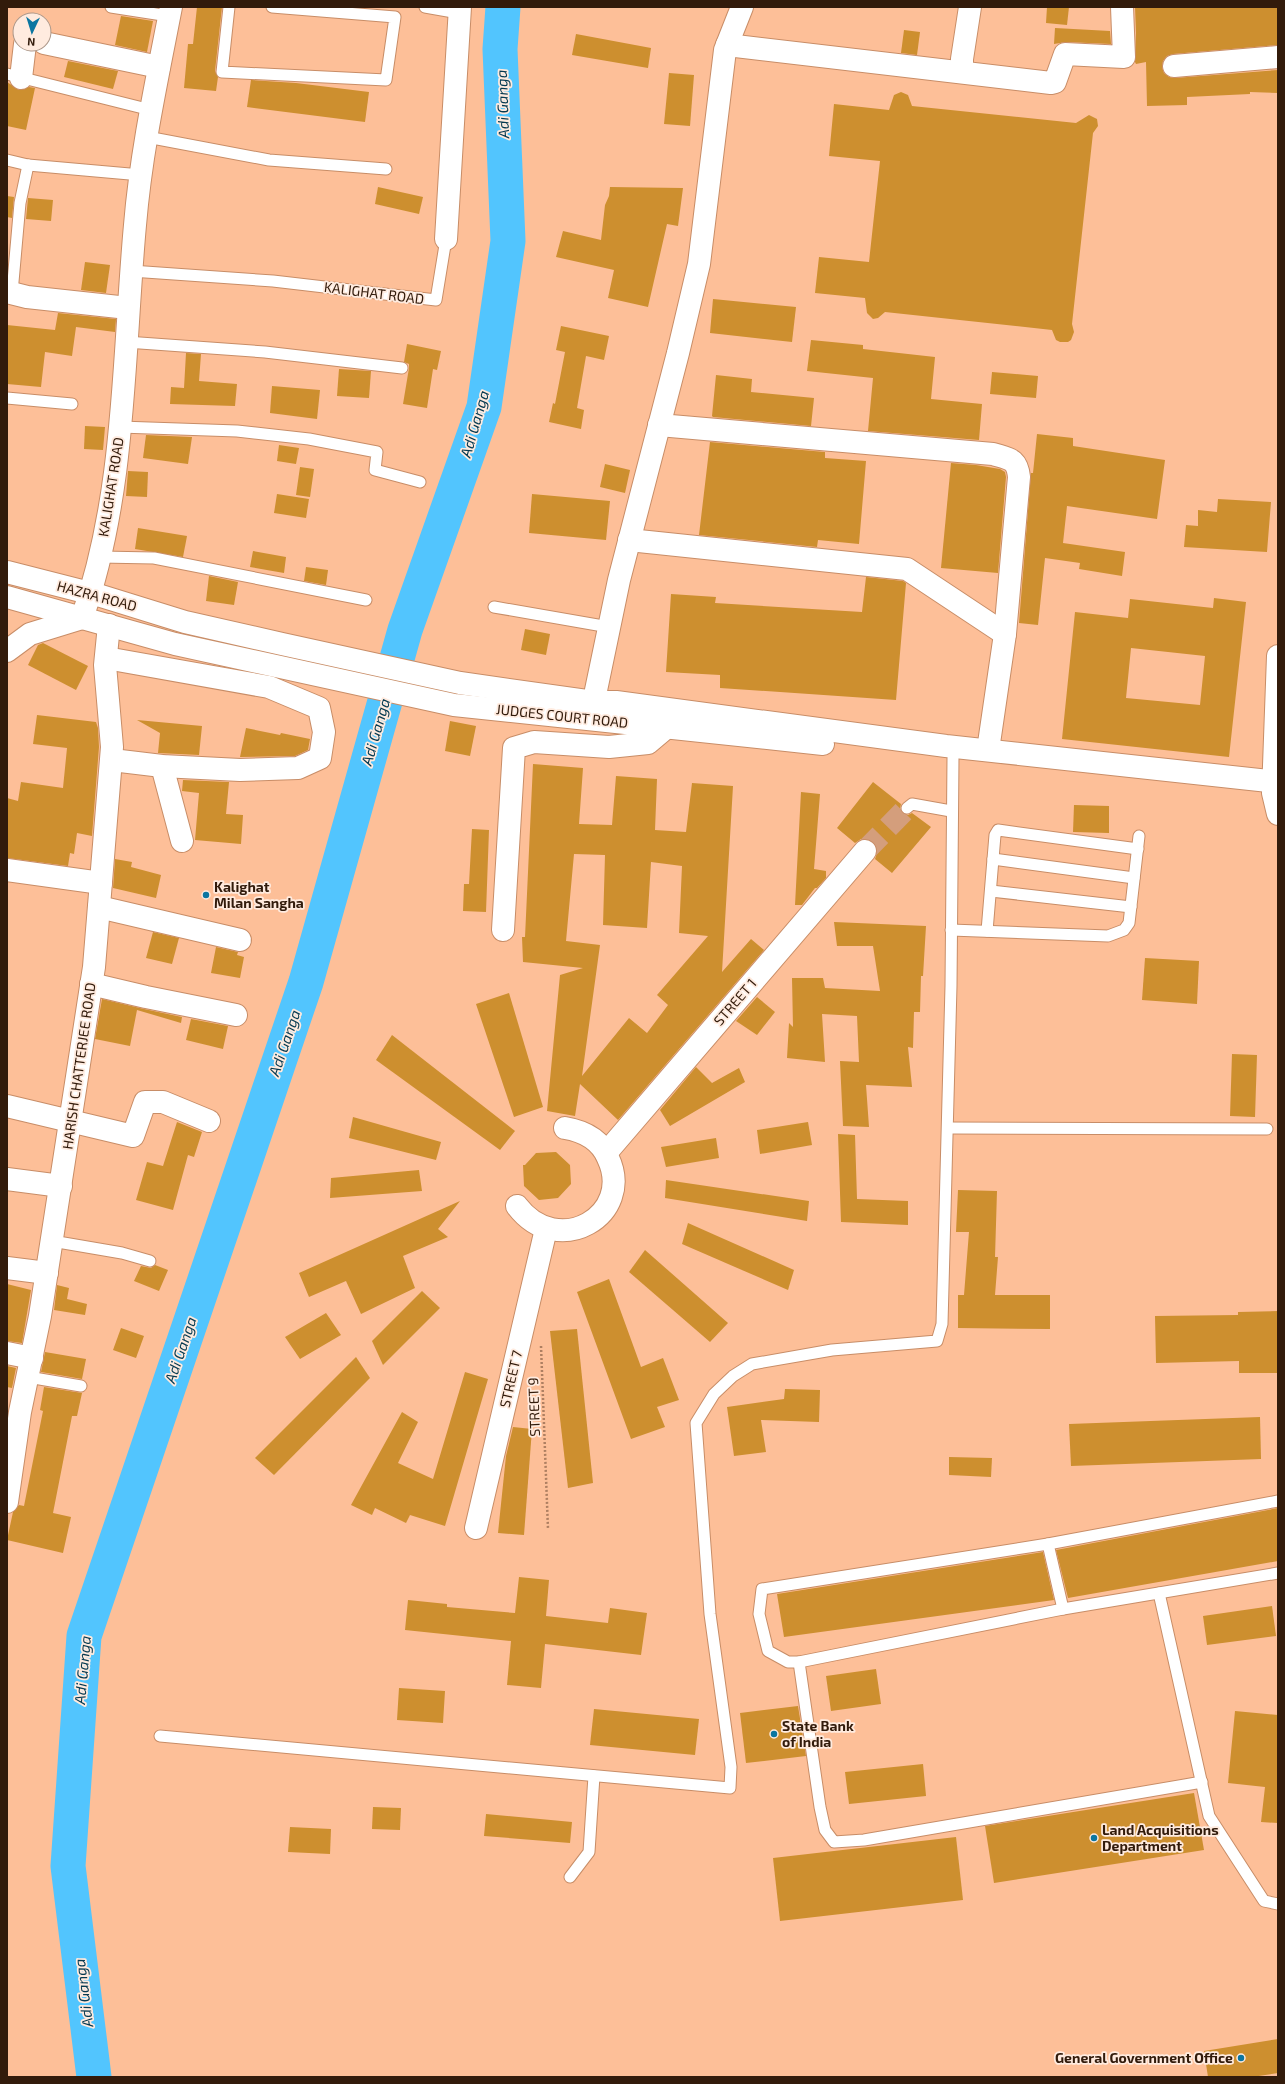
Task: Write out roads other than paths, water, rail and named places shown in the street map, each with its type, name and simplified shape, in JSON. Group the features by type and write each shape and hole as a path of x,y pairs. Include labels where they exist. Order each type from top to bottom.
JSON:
{"street":[{"path":"592,710 629,540 678,353 699,264 716,115 727,46 742,7"},
{"path":"962,72 962,59 970,7"},
{"path":"727,46 1051,83 1055,82 1065,54 1124,57 1122,7"},
{"path":"446,239 460,10"},
{"name":"KALIGHAT ROAD","path":"82,618 91,593 100,557 120,427 123,404 131,271 141,175 151,110 170,11"},
{"path":"52,45 159,67"},
{"path":"14,76 22,52"},
{"path":"1174,66 1278,57"},
{"path":"10,293 27,297 128,308"},
{"path":"659,425 993,454 1012,459 1018,467 1019,477 1005,634 988,750"},
{"path":"629,540 907,569 1005,634"},
{"name":"HAZRA ROAD","path":"7,572 91,593 185,622"},
{"name":"HAZRA ROAD","path":"7,597 175,644"},
{"path":"7,651 30,634 82,618"},
{"name":"JUDGES COURT ROAD","path":"185,622 667,727 1276,793"},
{"name":"HARISH CHATTERJEE ROAD","path":"7,1497 14,1411 30,1367 47,1273 91,984 112,760 106,658 109,625"},
{"name":"JUDGES COURT ROAD","path":"175,644 454,704 592,710 616,702 988,750 1276,793"},
{"path":"1276,793 1278,656"},
{"path":"106,658 268,687 319,708 324,732 320,758 298,768 240,770 162,766 112,760"},
{"path":"503,930 514,748 534,742 609,747 648,743 667,727"},
{"path":"162,766 182,841"},
{"name":"STREET 1","path":"606,1153 865,851"},
{"path":"7,870 101,883"},
{"path":"99,907 240,940"},
{"path":"91,984 236,1015"},
{"path":"7,1106 132,1136 145,1102 163,1102 209,1121"},
{"path":"517,1206 529,1220 546,1229 558,1231 571,1230 594,1220 609,1201 614,1176 606,1153 598,1143 588,1135 577,1130 565,1128"},
{"path":"7,1179 61,1186"},
{"name":"STREET 7","path":"476,1528 546,1229"},
{"path":"7,1268 47,1273"},
{"path":"7,1353 30,1367"}],"lane":[{"path":"110,7 170,11"},
{"path":"230,7 222,72 386,80 395,17 272,7"},
{"path":"425,7 460,10"},
{"path":"14,76 151,110"},
{"path":"147,137 269,160 386,169"},
{"path":"7,160 28,165 141,175"},
{"path":"10,293 20,203 28,165"},
{"name":"KALIGHAT ROAD","path":"131,271 273,281 436,300 446,239"},
{"path":"126,342 265,352 402,368"},
{"path":"7,398 72,404"},
{"path":"120,427 237,431 309,439 377,452 375,470 420,482"},
{"path":"100,557 154,558 366,600"},
{"path":"494,607 609,627"},
{"path":"160,1736 730,1788 731,1767 710,1614 696,1423 714,1394 733,1376 752,1364 832,1350 937,1341 942,1324 948,1128 951,811 953,758"},
{"path":"907,808 912,804 951,811"},
{"path":"988,931 995,835 998,830 1138,849"},
{"path":"951,930 1108,936 1124,930 1129,922 1140,836"},
{"path":"993,859 1134,878"},
{"path":"991,891 1131,907"},
{"path":"948,1128 1267,1129"},
{"path":"52,1241 122,1253 150,1261"},
{"path":"30,1367 81,1386"},
{"path":"1278,1501 1048,1544 762,1589 759,1614 768,1651 788,1662 799,1662 1063,1609 1278,1573"},
{"path":"1048,1544 1063,1609"},
{"path":"1159,1593 1209,1816 1264,1901 1278,1904"},
{"path":"799,1662 823,1823 825,1830 834,1842 864,1840 1202,1782"},
{"path":"570,1877 589,1852 594,1776"}],"waterway":[{"name":"Adi Ganga","path":"94,2077 68,1866 84,1636 306,982 405,630 484,407 508,241 500,49 503,7"}],"tunnel":[{"path":"865,851 907,808"}],"place":[{"name":"Kalighat Milan Sangha","path":"206,895"},
{"name":"State Bank of India","path":"774,1734"},
{"name":"Land Acquisitions Department","path":"1094,1838"},
{"name":"General Government Office","path":"1241,2058"}]}
